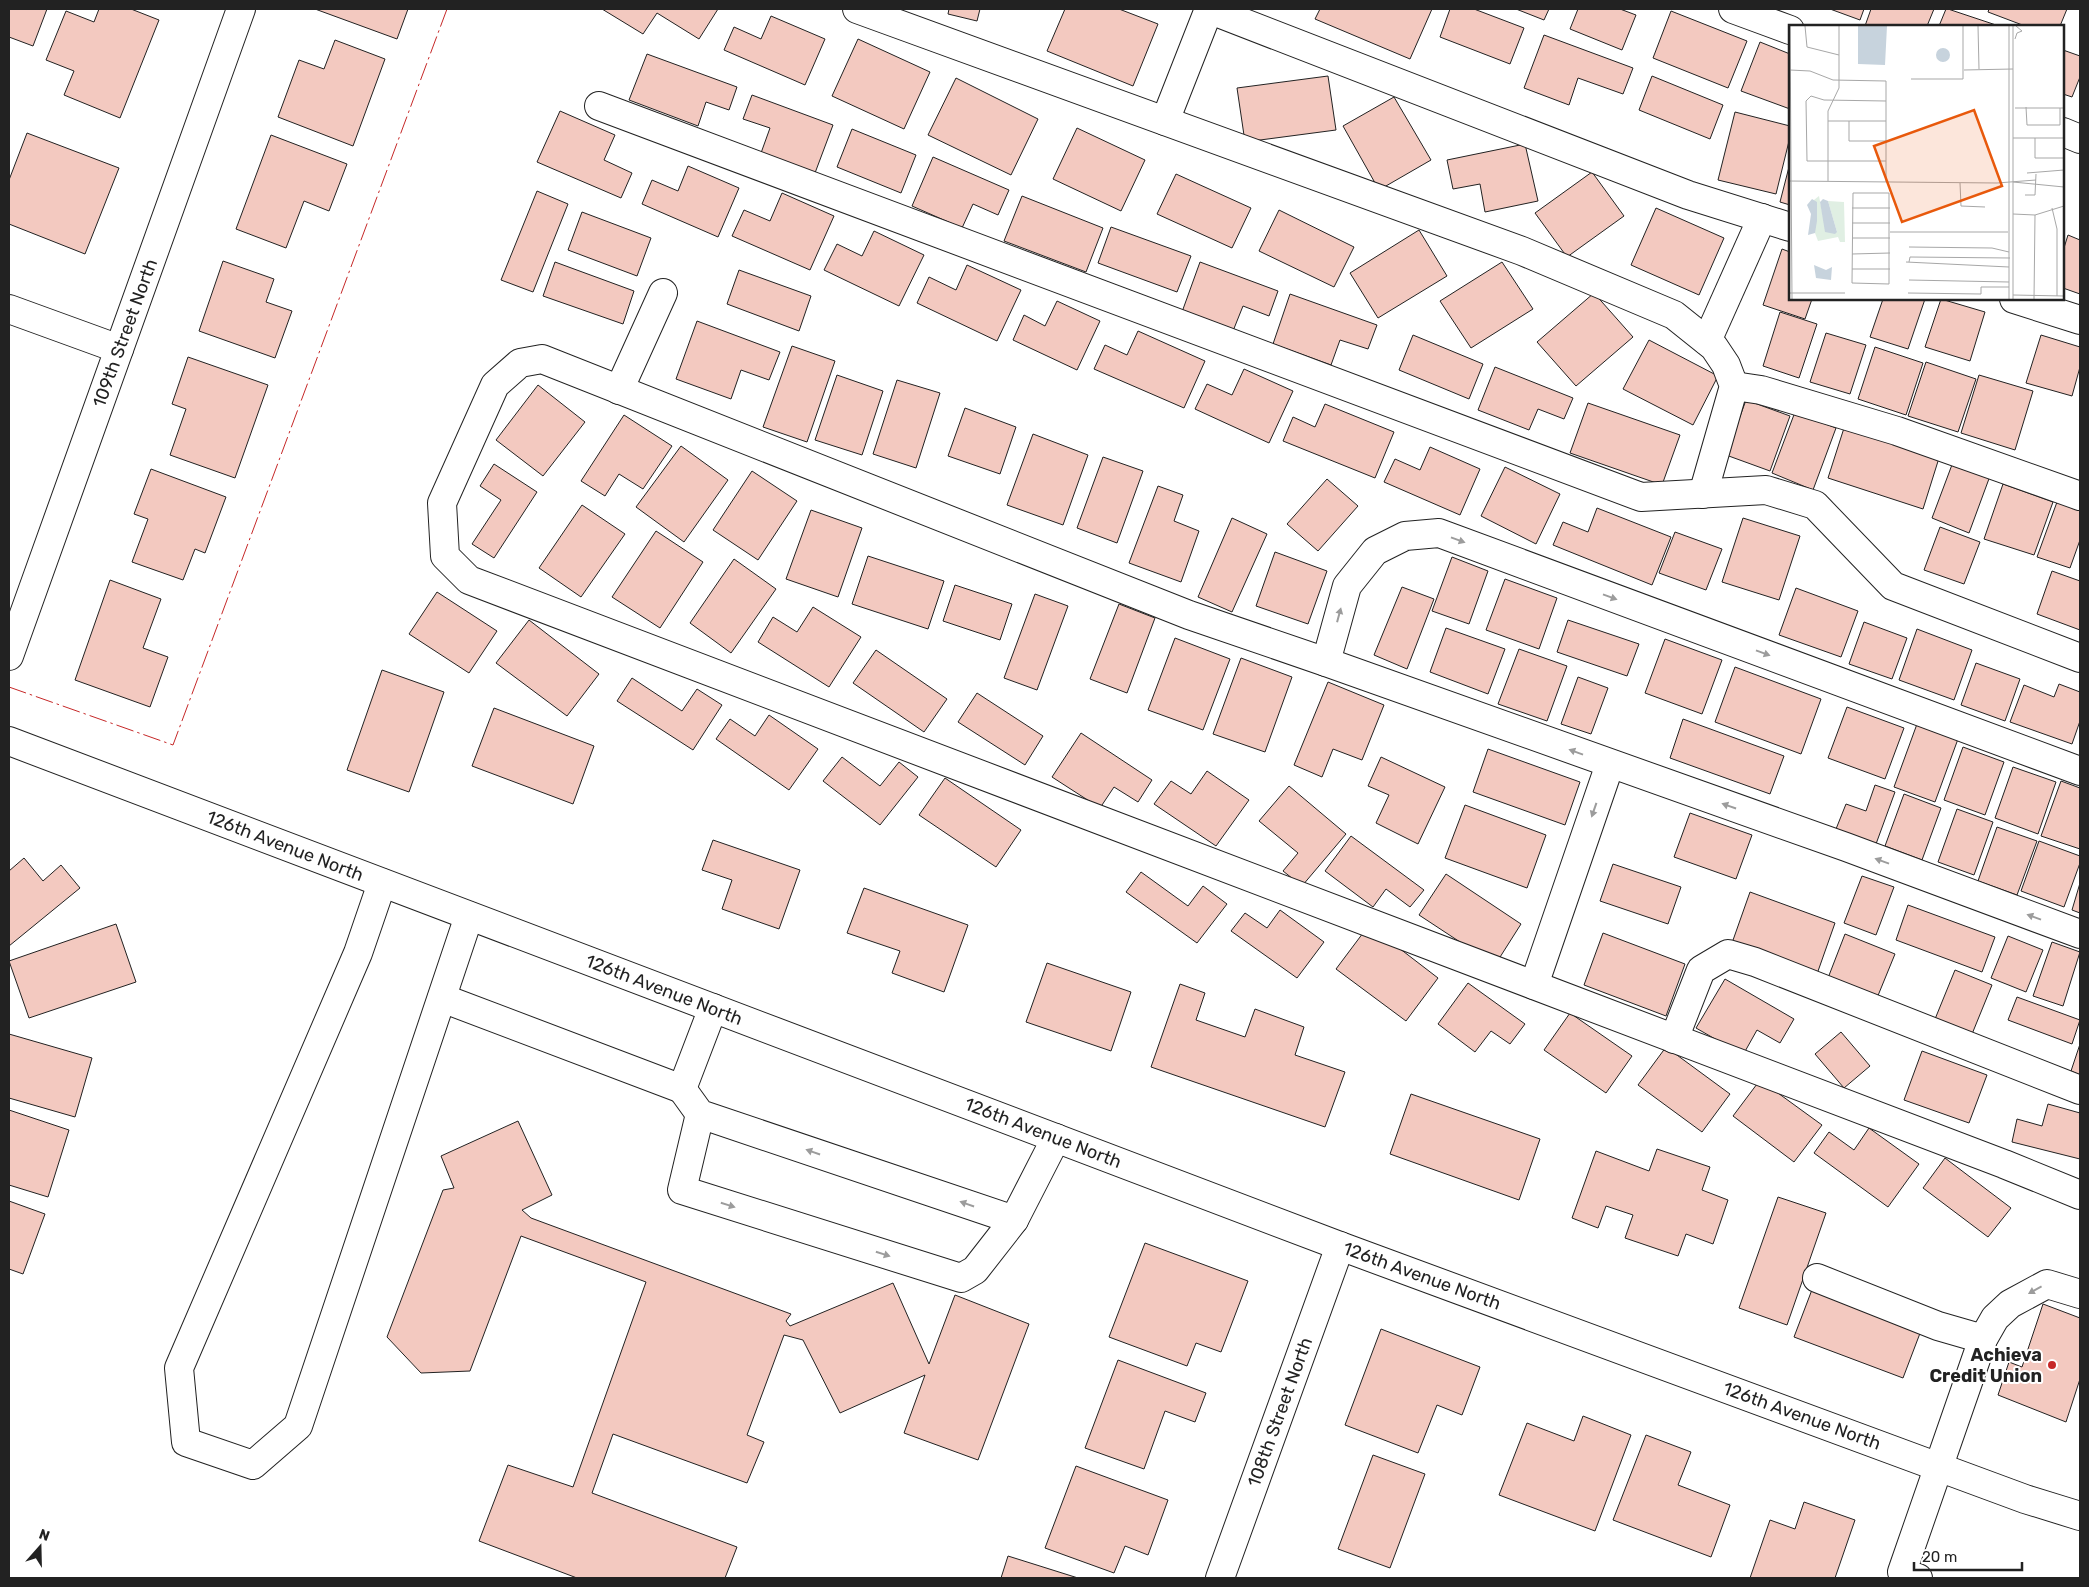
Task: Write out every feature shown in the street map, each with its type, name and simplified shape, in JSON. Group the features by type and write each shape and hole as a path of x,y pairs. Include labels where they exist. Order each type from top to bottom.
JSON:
{"street":[{"name":"109th Street North","path":"9,656 240,9"},
{"path":"857,9 1522,251 1674,315 1714,347 1726,365 1734,386 1703,494"},
{"path":"1165,121 1208,9 1688,195 1789,227"},
{"path":"1733,9 1789,30"},
{"path":"599,106 1640,497 1766,490 1815,505 1893,586 2080,658"},
{"path":"2064,132 2080,138"},
{"path":"1707,341 1762,218"},
{"path":"619,390 663,293"},
{"path":"2017,300 2080,320"},
{"path":"9,309 119,349"},
{"path":"2080,934 1855,851 1326,662 1188,615 542,359 520,363 495,385 442,503 445,556 469,580 2080,1195"},
{"path":"1734,386 1761,390 1897,431 2080,496"},
{"path":"1326,662 1347,586 1375,551 1405,536 1439,533 2080,771"},
{"name":"126th Avenue North","path":"9,741 1340,1246 2025,1499 2080,1516"},
{"path":"1534,985 1610,764"},
{"path":"382,883 358,953 178,1368 186,1442 253,1465 298,1426 469,916"},
{"path":"1674,1039 1701,970 1728,954 1755,962 2080,1090"},
{"path":"442,998 682,1089 700,1114 1014,1220"},
{"path":"682,1089 713,1008"},
{"path":"700,1114 682,1190 961,1278 975,1270 1014,1220 1056,1138"},
{"name":"108th Street North","path":"1220,1578 1340,1246"},
{"path":"1817,1278 1938,1326 1983,1339"},
{"path":"1918,1578 1902,1572 1983,1339 1995,1318 2010,1304 2047,1284 2080,1294"}],"building":[{"path":"9,9 47,9 33,46 9,37"},
{"path":"99,9 131,9 159,20 120,118 64,95 74,71 46,60 66,11 94,22"},
{"path":"315,9 408,9 397,39"},
{"path":"602,9 718,9 699,39 657,13 643,34"},
{"path":"949,9 980,9 977,21 948,14"},
{"path":"1065,9 1119,9 1158,24 1133,86 1047,51"},
{"path":"1320,9 1432,9 1410,59 1315,19"},
{"path":"1450,9 1474,9 1524,28 1510,64 1440,37"},
{"path":"1516,9 1549,9 1544,20"},
{"path":"1578,9 1620,9 1636,15 1622,50 1570,29"},
{"path":"1830,9 1864,9 1860,20"},
{"path":"1871,9 1934,9 1927,25 1865,25"},
{"path":"1946,9 1948,9 1996,25 1939,25"},
{"path":"1989,9 2067,9 2060,25 2022,25 1988,12"},
{"path":"1671,11 1747,41 1728,88 1653,58"},
{"path":"771,16 825,39 805,85 724,50 734,27 761,39"},
{"path":"1544,35 1633,68 1623,94 1578,78 1569,105 1524,88"},
{"path":"858,39 930,72 904,129 832,96"},
{"path":"335,40 385,59 353,146 278,117 299,60 324,69"},
{"path":"1760,42 1789,54 1789,109 1741,91"},
{"path":"2064,50 2080,56 2080,77 2072,97 2064,94"},
{"path":"647,54 737,87 729,110 706,102 698,126 629,100"},
{"path":"1328,76 1336,130 1245,142 1237,88"},
{"path":"1652,76 1723,105 1710,139 1639,110"},
{"path":"956,78 1038,119 1011,175 928,135"},
{"path":"752,95 833,125 815,173 761,153 770,128 743,119"},
{"path":"1394,97 1431,160 1379,190 1343,126"},
{"path":"560,111 615,135 604,160 632,173 621,198 537,162"},
{"path":"1735,112 1789,126 1789,141 1776,194 1718,180"},
{"path":"1077,128 1145,160 1121,211 1053,179"},
{"path":"852,129 916,155 901,193 837,167"},
{"path":"27,133 119,168 85,254 9,224 9,180"},
{"path":"271,135 347,164 329,211 304,201 286,248 236,229"},
{"path":"1525,144 1538,201 1485,212 1480,184 1453,189 1447,160"},
{"path":"933,157 1009,190 998,215 973,204 962,228 912,206"},
{"path":"688,166 739,188 718,237 642,204 652,180 678,191"},
{"path":"1789,167 1789,205 1780,202"},
{"path":"1592,172 1624,216 1567,257 1535,213"},
{"path":"1176,174 1251,208 1232,248 1157,214"},
{"path":"537,191 568,204 533,292 501,280"},
{"path":"782,193 834,216 810,270 732,236 744,210 770,221"},
{"path":"1022,196 1103,228 1086,272 1004,241"},
{"path":"1656,208 1724,238 1699,295 1631,265"},
{"path":"1279,210 1354,247 1334,287 1259,251"},
{"path":"582,212 651,238 637,276 568,250"},
{"path":"1111,227 1191,256 1177,292 1098,263"},
{"path":"1419,230 1447,276 1378,318 1350,273"},
{"path":"874,231 924,255 899,306 824,270 837,244 862,256"},
{"path":"2068,235 2080,240 2080,294 2064,288 2064,248"},
{"path":"1782,249 1789,252 1789,300 1812,300 1805,319 1763,305"},
{"path":"223,261 274,279 266,302 292,311 275,358 199,331"},
{"path":"555,262 634,291 623,324 543,296"},
{"path":"1200,262 1278,291 1269,316 1243,306 1233,331 1182,312"},
{"path":"1502,262 1533,309 1471,348 1440,301"},
{"path":"967,265 1021,290 997,341 917,303 929,277 956,290"},
{"path":"739,270 811,296 799,331 727,304"},
{"path":"1594,293 1633,337 1576,386 1537,342"},
{"path":"1290,294 1377,325 1368,349 1340,340 1331,365 1273,344"},
{"path":"1883,300 1925,300 1908,349 1870,337"},
{"path":"1941,300 1985,312 1970,361 1925,347"},
{"path":"1057,301 1100,321 1077,370 1013,340 1024,315 1045,326"},
{"path":"1780,312 1817,324 1799,378 1763,366"},
{"path":"697,321 780,352 769,380 741,370 731,399 676,379"},
{"path":"1138,331 1205,361 1184,408 1094,369 1105,345 1127,355"},
{"path":"1826,333 1866,345 1850,394 1810,382"},
{"path":"1413,335 1483,364 1469,399 1399,370"},
{"path":"2041,335 2080,347 2080,367 2072,396 2026,383"},
{"path":"1649,340 1718,376 1693,425 1623,389"},
{"path":"792,346 835,361 807,442 763,427"},
{"path":"1875,347 1923,363 1906,415 1858,399"},
{"path":"188,357 268,385 235,478 170,455 186,409 172,404"},
{"path":"1926,362 1976,379 1958,432 1908,416"},
{"path":"1495,367 1573,398 1564,419 1538,409 1529,430 1478,410"},
{"path":"1244,369 1293,391 1269,443 1195,409 1207,384 1232,395"},
{"path":"837,375 883,391 862,455 815,440"},
{"path":"1979,375 2033,391 2015,450 1961,433"},
{"path":"897,380 940,393 916,468 873,454"},
{"path":"538,385 585,422 543,476 496,440"},
{"path":"1746,400 1790,416 1770,471 1726,455"},
{"path":"1588,403 1680,435 1662,485 1570,453"},
{"path":"1325,404 1394,432 1375,478 1283,441 1293,417 1315,427"},
{"path":"965,408 1016,427 1000,474 948,456"},
{"path":"1795,412 1836,428 1813,490 1772,473"},
{"path":"624,415 672,446 643,489 619,474 605,496 581,481"},
{"path":"1844,428 1939,458 1923,509 1828,478"},
{"path":"1033,434 1088,455 1063,525 1007,505"},
{"path":"681,446 728,480 684,542 636,507"},
{"path":"1430,447 1480,469 1460,515 1384,482 1395,459 1420,470"},
{"path":"1103,457 1143,471 1117,543 1077,528"},
{"path":"1953,462 1990,476 1969,533 1932,518"},
{"path":"494,464 537,492 494,558 472,544 501,500 480,486"},
{"path":"1505,467 1560,494 1536,544 1481,516"},
{"path":"151,469 226,497 205,553 195,549 183,580 132,562 148,519 134,514"},
{"path":"752,471 797,501 758,560 713,530"},
{"path":"1327,479 1358,506 1318,551 1287,524"},
{"path":"2003,484 2053,502 2034,555 1984,539"},
{"path":"1158,486 1183,495 1174,521 1199,531 1181,582 1129,563"},
{"path":"2057,502 2080,511 2080,540 2070,568 2037,557"},
{"path":"582,505 625,534 581,597 539,568"},
{"path":"1597,508 1671,537 1652,585 1553,545 1563,522 1588,532"},
{"path":"811,510 862,528 838,597 786,579"},
{"path":"1232,518 1267,534 1232,612 1198,597"},
{"path":"1743,518 1800,536 1779,600 1722,582"},
{"path":"1940,527 1980,542 1964,584 1924,570"},
{"path":"656,531 703,562 660,628 612,597"},
{"path":"1675,532 1722,549 1706,590 1659,573"},
{"path":"1275,552 1327,571 1308,624 1256,606"},
{"path":"868,556 944,581 928,629 852,604"},
{"path":"1452,557 1488,571 1469,624 1432,611"},
{"path":"734,559 776,589 731,653 690,623"},
{"path":"2052,571 2080,581 2080,630 2037,614"},
{"path":"1505,579 1557,598 1539,649 1486,630"},
{"path":"110,580 161,599 143,648 168,657 150,707 75,680"},
{"path":"955,585 1012,604 1000,640 943,621"},
{"path":"1402,587 1434,599 1407,669 1374,655"},
{"path":"1796,588 1858,611 1841,657 1779,635"},
{"path":"437,592 497,631 469,673 409,634"},
{"path":"1035,594 1068,606 1037,690 1004,678"},
{"path":"1119,604 1155,618 1127,693 1090,679"},
{"path":"813,607 861,637 829,687 758,642 773,617 797,632"},
{"path":"529,620 599,674 567,716 496,663"},
{"path":"1568,620 1639,644 1627,676 1557,652"},
{"path":"1864,622 1907,638 1892,679 1849,664"},
{"path":"1446,628 1505,649 1488,694 1430,672"},
{"path":"1917,629 1972,650 1954,700 1899,680"},
{"path":"1175,638 1230,659 1203,730 1148,710"},
{"path":"1665,639 1722,660 1702,714 1645,693"},
{"path":"1519,649 1567,666 1547,721 1498,704"},
{"path":"876,650 947,699 924,732 853,683"},
{"path":"1241,658 1292,677 1265,752 1213,734"},
{"path":"1976,663 2020,679 2005,721 1961,705"},
{"path":"1735,667 1821,699 1801,754 1715,722"},
{"path":"382,670 444,692 409,792 347,770"},
{"path":"1578,677 1608,688 1591,734 1561,724"},
{"path":"632,678 682,711 697,689 722,705 693,750 617,701"},
{"path":"1328,682 1384,705 1362,760 1333,749 1322,777 1294,765"},
{"path":"2059,684 2080,692 2080,721 2072,744 2010,722 2024,685 2054,697"},
{"path":"977,693 1043,736 1025,765 958,722"},
{"path":"1847,707 1904,728 1885,779 1828,758"},
{"path":"494,708 594,746 573,804 472,766"},
{"path":"769,715 818,749 789,790 716,739 730,719 755,736"},
{"path":"1683,719 1784,756 1770,794 1670,758"},
{"path":"1917,724 1958,739 1935,802 1894,787"},
{"path":"1081,733 1152,780 1138,802 1114,787 1100,808 1052,777"},
{"path":"1963,747 2004,762 1985,815 1944,800"},
{"path":"1488,749 1580,782 1565,825 1473,792"},
{"path":"842,757 880,786 899,762 918,777 880,825 823,781"},
{"path":"1381,757 1445,787 1418,844 1376,823 1389,795 1368,786"},
{"path":"2013,767 2056,782 2038,834 1995,818"},
{"path":"1207,771 1249,800 1216,846 1154,804 1171,781 1191,794"},
{"path":"945,778 1021,830 996,867 919,815"},
{"path":"2061,781 2080,788 2080,849 2041,836"},
{"path":"1875,785 1895,792 1876,844 1836,829 1846,804 1866,811"},
{"path":"1289,786 1346,834 1302,886 1283,871 1298,853 1259,821"},
{"path":"1904,794 1941,808 1922,860 1885,846"},
{"path":"1465,805 1546,835 1527,888 1445,858"},
{"path":"1957,809 1993,822 1974,875 1938,862"},
{"path":"1690,813 1752,835 1736,879 1674,857"},
{"path":"1997,827 2037,841 2017,895 1978,881"},
{"path":"1351,836 1424,890 1410,907 1386,889 1373,907 1325,871"},
{"path":"713,840 800,870 779,929 722,909 732,880 702,870"},
{"path":"2039,841 2080,856 2080,863 2064,907 2021,891"},
{"path":"24,858 43,881 61,865 80,888 9,946 9,871"},
{"path":"1613,864 1681,887 1668,924 1600,901"},
{"path":"1141,872 1188,906 1203,886 1227,904 1197,943 1126,892"},
{"path":"1446,874 1521,924 1495,965 1419,915"},
{"path":"1862,876 1894,887 1876,935 1844,923"},
{"path":"2080,883 2080,913 2072,910"},
{"path":"864,888 968,925 944,992 892,973 900,951 847,933"},
{"path":"1750,892 1835,923 1817,974 1732,943"},
{"path":"1908,905 1995,937 1982,972 1896,940"},
{"path":"1280,910 1324,942 1297,978 1231,931 1245,913 1267,928"},
{"path":"116,924 136,982 29,1018 9,961"},
{"path":"1369,925 1438,978 1406,1021 1336,969"},
{"path":"1603,933 1685,964 1666,1016 1584,985"},
{"path":"1845,934 1895,954 1877,998 1828,978"},
{"path":"2008,936 2043,950 2026,992 1991,978"},
{"path":"2052,942 2080,952 2063,1006 2033,996"},
{"path":"1047,963 1131,992 1111,1051 1026,1022"},
{"path":"1955,970 1992,985 1970,1039 1933,1024"},
{"path":"1725,979 1794,1019 1780,1043 1757,1030 1743,1055 1696,1028"},
{"path":"1468,983 1525,1024 1510,1044 1491,1031 1475,1052 1438,1024"},
{"path":"1180,984 1205,993 1196,1020 1245,1037 1255,1009 1304,1027 1295,1055 1345,1072 1325,1127 1151,1067"},
{"path":"2017,997 2080,1020 2072,1044 2008,1020"},
{"path":"1570,1013 1632,1056 1606,1093 1544,1050"},
{"path":"1841,1032 1870,1066 1844,1088 1815,1054"},
{"path":"9,1034 92,1058 75,1117 9,1098"},
{"path":"2080,1044 2080,1075 2071,1071"},
{"path":"1666,1047 1730,1094 1702,1132 1638,1085"},
{"path":"1922,1051 1987,1075 1969,1123 1904,1100"},
{"path":"1760,1080 1822,1125 1794,1162 1733,1116"},
{"path":"1411,1094 1540,1139 1519,1200 1390,1154"},
{"path":"2048,1104 2080,1113 2080,1159 2012,1142 2017,1119 2042,1126"},
{"path":"9,1110 69,1130 48,1197 9,1185"},
{"path":"518,1121 552,1195 522,1210 531,1218 791,1314 786,1321 790,1326 893,1283 929,1364 955,1295 1029,1324 978,1460 904,1433 925,1375 840,1413 803,1340 784,1335 747,1435 764,1442 747,1483 613,1434 592,1493 737,1547 725,1578 577,1578 479,1541 508,1465 573,1487 646,1282 521,1236 470,1371 421,1373 387,1337 443,1190 454,1188 441,1156"},
{"path":"1869,1128 1919,1164 1888,1207 1814,1153 1829,1132 1854,1150"},
{"path":"1657,1149 1710,1167 1702,1190 1728,1200 1713,1244 1686,1234 1678,1256 1625,1238 1633,1215 1606,1206 1598,1228 1572,1218 1596,1151 1649,1171"},
{"path":"1945,1158 2011,1208 1988,1237 1923,1188"},
{"path":"1778,1197 1826,1213 1787,1325 1739,1308"},
{"path":"9,1201 45,1214 23,1274 9,1269"},
{"path":"1145,1243 1248,1281 1221,1352 1196,1343 1187,1366 1109,1337"},
{"path":"1813,1287 1922,1328 1903,1378 1794,1337"},
{"name":"Achieva Credit Union","path":"2043,1304 2080,1318 2080,1379 2066,1422 1998,1395 2009,1362 2022,1367"},
{"path":"1381,1329 1480,1367 1462,1415 1437,1405 1418,1453 1345,1425"},
{"path":"1118,1360 1206,1393 1195,1422 1165,1411 1144,1469 1085,1448"},
{"path":"1583,1416 1631,1435 1595,1531 1499,1495 1527,1423 1574,1441"},
{"path":"1646,1435 1691,1452 1678,1485 1730,1505 1711,1557 1613,1520"},
{"path":"1373,1455 1425,1474 1390,1568 1338,1549"},
{"path":"1076,1466 1168,1500 1148,1555 1125,1546 1114,1573 1045,1548"},
{"path":"1804,1502 1855,1520 1835,1578 1750,1578 1770,1520 1795,1529"},
{"path":"1008,1556 1078,1578 1001,1578"}],"power":[{"path":"9,687 173,745 447,9"}],"place":[{"name":"Achieva Credit Union","path":"2052,1365"}]}
